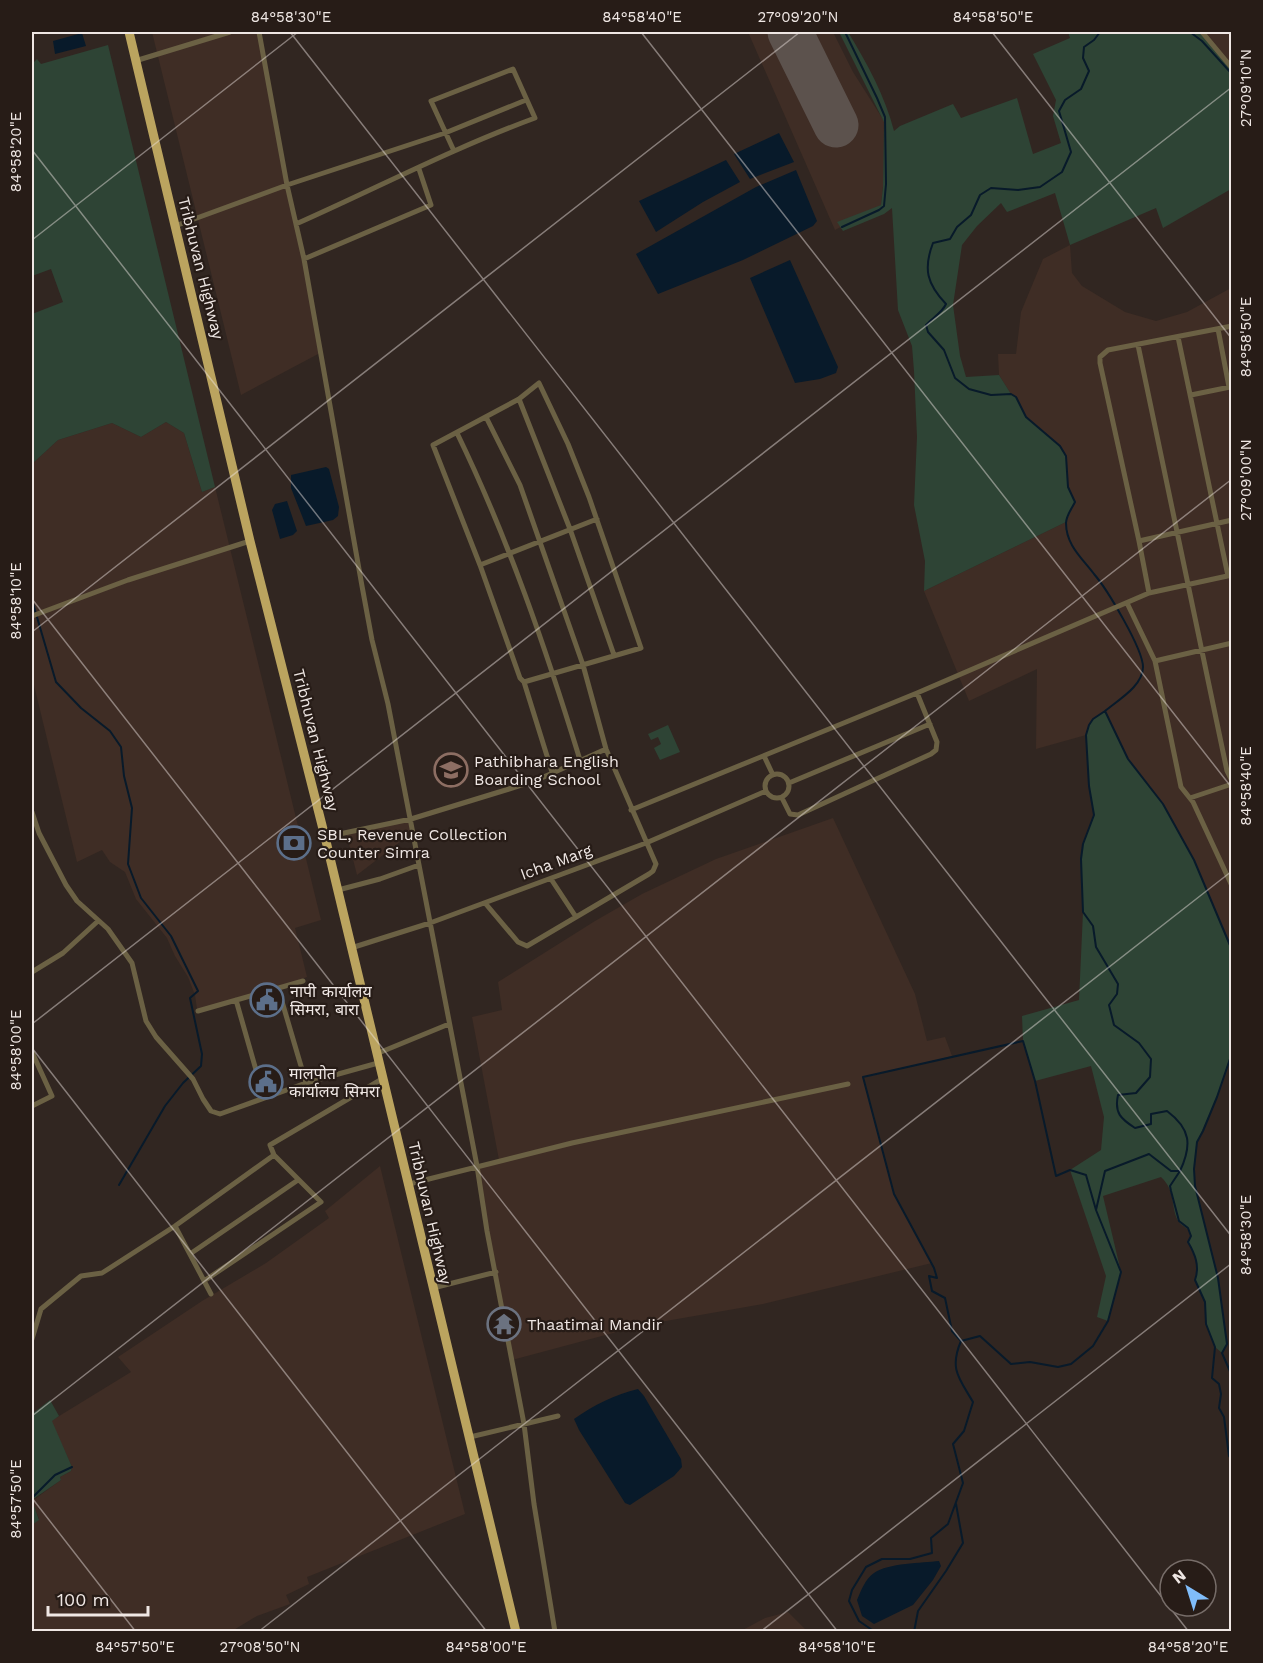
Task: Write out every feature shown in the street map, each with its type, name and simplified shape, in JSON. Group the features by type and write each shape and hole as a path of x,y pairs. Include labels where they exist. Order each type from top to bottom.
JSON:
{"highway":[{"name":"Tribhuvan Highway","path":"129,32 250,541 325,837 516,1632"}],"street":[{"path":"135,61 230,32"},
{"path":"259,32 287,185 304,259 366,608 411,819 477,1166 524,1424 534,1504 555,1632"},
{"path":"1202,32 1232,68"},
{"path":"296,224 419,169 486,136 535,118 513,69 431,101 454,151"},
{"path":"175,226 287,185 445,133 526,100"},
{"path":"304,259 431,205 419,169"},
{"path":"1149,593 1100,357 1108,350 1232,326"},
{"path":"1191,395 1230,387 1218,329"},
{"path":"631,810 917,693 1149,593 1230,575 1216,523 1178,337"},
{"path":"1138,345 1227,771 1232,783 1190,798"},
{"path":"524,682 641,648 597,519 568,444 543,386 539,383 519,399 433,445 480,565 520,678 524,682 552,772"},
{"path":"519,399 570,529 614,655"},
{"path":"485,903 522,946 532,944 653,872 655,860 606,749 583,665 520,485 486,417"},
{"path":"457,433 486,492 509,553 553,673 580,760"},
{"path":"480,565 597,519"},
{"path":"1139,541 1232,520"},
{"path":"34,615 128,580 250,541"},
{"path":"1127,603 1155,661 1181,787 1190,798 1232,886"},
{"path":"1155,661 1232,644"},
{"path":"782,798 790,814 798,815 931,754 938,746 917,693"},
{"path":"789,783 930,724"},
{"path":"325,837 411,819 509,789 606,749"},
{"path":"764,756 773,775"},
{"path":"773,775 784,776 789,783 788,792 782,798 772,798 766,791 765,783 773,775"},
{"name":"Icha Marg","path":"351,948 430,923 646,843 766,791"},
{"path":"32,812 46,848 66,885 77,901 108,929 132,963 146,1021 193,1079 211,1111 220,1114 377,1059 449,1024"},
{"path":"337,891 419,865"},
{"path":"550,879 576,917"},
{"path":"32,972 63,953 98,921"},
{"path":"198,1011 303,981"},
{"path":"278,988 306,1083"},
{"path":"236,1000 264,1098"},
{"path":"32,1052 34,1064 52,1096 32,1106"},
{"path":"204,1281 321,1202 274,1155 270,1145 382,1079"},
{"path":"409,1184 573,1143 848,1084"},
{"path":"32,1338 41,1310 81,1276 102,1273 176,1226 274,1155"},
{"path":"190,1254 298,1180"},
{"path":"176,1226 211,1294"},
{"path":"432,1288 496,1272"},
{"path":"470,1437 558,1416"}],"shaded area":[{"path":"152,32 259,32 320,353 241,395"},
{"path":"748,32 833,32 853,72 884,121 881,205 835,230"},
{"path":"1201,32 1231,32 1231,68"},
{"path":"1070,245 1072,273 1082,286 1125,312 1156,321 1187,312 1231,288 1231,950 1163,804 1128,759 1105,711 1089,725 1086,735 1036,749 1037,669 969,701 924,591 1066,522 1075,502 1068,487 1066,456 1056,442 1026,417 1017,397 1011,394 999,375 998,354 1016,354 1021,312 1043,259"},
{"path":"166,422 184,433 202,492 215,487 321,920 295,928 307,977 278,988 197,1009 195,995 188,977 167,938 136,899 125,872 110,862 102,850 77,862 32,677 32,616 37,613 33,609 32,600 32,464 58,440 112,423 141,437"},
{"path":"833,818 915,994 927,1041 945,1037 952,1056 863,1078 894,1194 932,1263 763,1304 643,1325 512,1360 477,1166 499,1160 472,1017 502,1010 498,982 642,894 716,859"},
{"path":"411,819 413,832 357,875 346,832"},
{"path":"380,1166 465,1514 307,1577 309,1584 286,1595 290,1604 257,1616 232,1631 32,1632 32,1525 39,1519 32,1501 61,1480 60,1477 71,1471 72,1467 51,1421 131,1372 118,1357 202,1301 266,1263 329,1218 325,1211"},
{"path":"788,1612 807,1631 741,1631 765,1618"}],"green space":[{"path":"839,32 848,32 862,56 875,80 894,131 900,126 953,104 961,118 1017,98 1033,154 1061,143 1053,116 1056,100 1033,54 1070,38 1068,32 1202,32 1231,68 1231,189 1163,228 1156,208 1070,245 1055,193 1007,212 1001,203 977,226 962,245 953,305 960,356 966,377 999,375 1011,394 1016,397 1026,417 1056,442 1066,456 1068,487 1075,502 1066,522 924,591 925,561 914,505 917,437 912,346 898,310 892,208 884,214 843,231 837,222 881,205 884,122"},
{"path":"108,45 215,487 202,492 184,433 166,422 141,437 112,423 58,440 32,464 32,314 63,302 51,269 32,276 32,64 37,59 41,64"},
{"path":"1105,711 1128,759 1163,804 1194,860 1231,950 1231,1053 1217,1097 1197,1142 1194,1169 1195,1186 1218,1278 1227,1344 1222,1353 1215,1347 1206,1324 1205,1302 1195,1280 1196,1260 1188,1242 1191,1236 1176,1217 1171,1194 1161,1177 1103,1196 1121,1272 1108,1321 1097,1317 1106,1276 1070,1170 1101,1150 1104,1117 1091,1066 1035,1081 1023,1041 1022,1016 1079,1000 1083,912 1081,859 1083,844 1094,815 1089,786 1086,735 1093,719"},
{"path":"668,725 680,752 660,760 654,748 661,744 658,737 651,740 648,734"},
{"path":"50,1400 59,1416 52,1421 72,1467 71,1471 60,1477 61,1480 32,1500 32,1414"},
{"path":"32,1500 39,1520 32,1525"}],"water":[{"path":"82,33 86,46 55,54 53,41"},
{"path":"779,133 794,162 750,179 734,154"},
{"path":"726,160 740,182 656,232 639,201"},
{"path":"796,170 817,221 813,226 743,260 658,294 636,254 756,187"},
{"path":"790,260 838,367 836,373 820,379 795,383 750,278"},
{"path":"326,467 329,469 339,507 338,516 333,520 306,526 291,488 291,475"},
{"path":"287,501 297,531 293,535 280,539 272,510 275,504"},
{"path":"638,1389 681,1459 682,1467 674,1476 630,1505 625,1503 574,1419 605,1401"},
{"path":"939,1561 941,1566 933,1580 913,1605 874,1624 862,1616 857,1600 866,1582 874,1573 896,1565"}],"waterway":[{"path":"842,227 884,206 886,184 885,117 845,32"},
{"path":"1100,32 1084,47 1083,58 1089,71 1081,89 1065,100 1059,111 1071,152 1062,172 1040,187 1018,190 991,188 980,195 971,215 957,227 950,239 933,243 928,261 929,276 935,290 946,304 926,325 928,332 944,350 955,378 969,389 991,395 1011,394 1016,397 1026,417 1060,446 1066,456 1068,487 1075,502 1066,520 1069,538 1075,551 1100,582 1123,619 1137,647 1143,667 1142,674 1134,686 1105,711 1128,759 1163,804 1194,860 1232,950"},
{"path":"1190,32 1202,41 1232,74"},
{"path":"32,600 56,682 81,708 110,731 121,747 124,776 132,808 128,864 141,898 171,936 198,991 190,998 202,1054 201,1066 183,1083 165,1106 119,1185"},
{"path":"875,1632 859,1621 849,1601 852,1590 866,1567 882,1559 910,1559 932,1553 931,1538 948,1524 963,1483 953,1444 964,1431 973,1402 957,1373 956,1359 961,1341 980,1336 1011,1364 1030,1362 1058,1367 1071,1364 1093,1346 1108,1321 1121,1272 1096,1210 1105,1171 1149,1154 1171,1171 1180,1171 1184,1162 1187,1145 1185,1131 1167,1111 1151,1114 1151,1124 1135,1128 1126,1122 1118,1111 1118,1095 1136,1093 1150,1077 1151,1059 1139,1043 1114,1025 1109,1005 1117,994 1118,984 1096,947 1093,926 1083,912 1081,859 1083,844 1094,815 1089,786 1086,735 1093,719 1105,711"},
{"path":"961,1341 952,1331 945,1298 932,1291 929,1276 937,1278 934,1268 894,1194 863,1077 1023,1041 1035,1081 1056,1176 1070,1170 1086,1175 1096,1210"},
{"path":"1232,1053 1217,1097 1197,1142 1194,1169 1195,1186 1218,1278 1227,1344 1222,1353 1232,1376"},
{"path":"1180,1171 1170,1186 1179,1221 1188,1228 1191,1236 1188,1242 1196,1260 1195,1280 1205,1302 1206,1324 1215,1347 1212,1378 1219,1384 1221,1394 1219,1408 1224,1417 1229,1456 1232,1459"},
{"path":"32,1498 55,1475 72,1467"},
{"path":"914,1632 918,1611 963,1543 956,1504"}],"runway":[{"path":"790,32 836,125"}],"place":[{"name":"Pathibhara English Boarding School","path":"451,770"},
{"name":"SBL, Revenue Collection Counter Simra","path":"294,843"},
{"name":"नापी कार्यालय सिमरा, बारा","path":"267,1000"},
{"name":"मालपोत कार्यालय सिमरा","path":"266,1082"},
{"name":"Thaatimai Mandir","path":"504,1324"}]}
